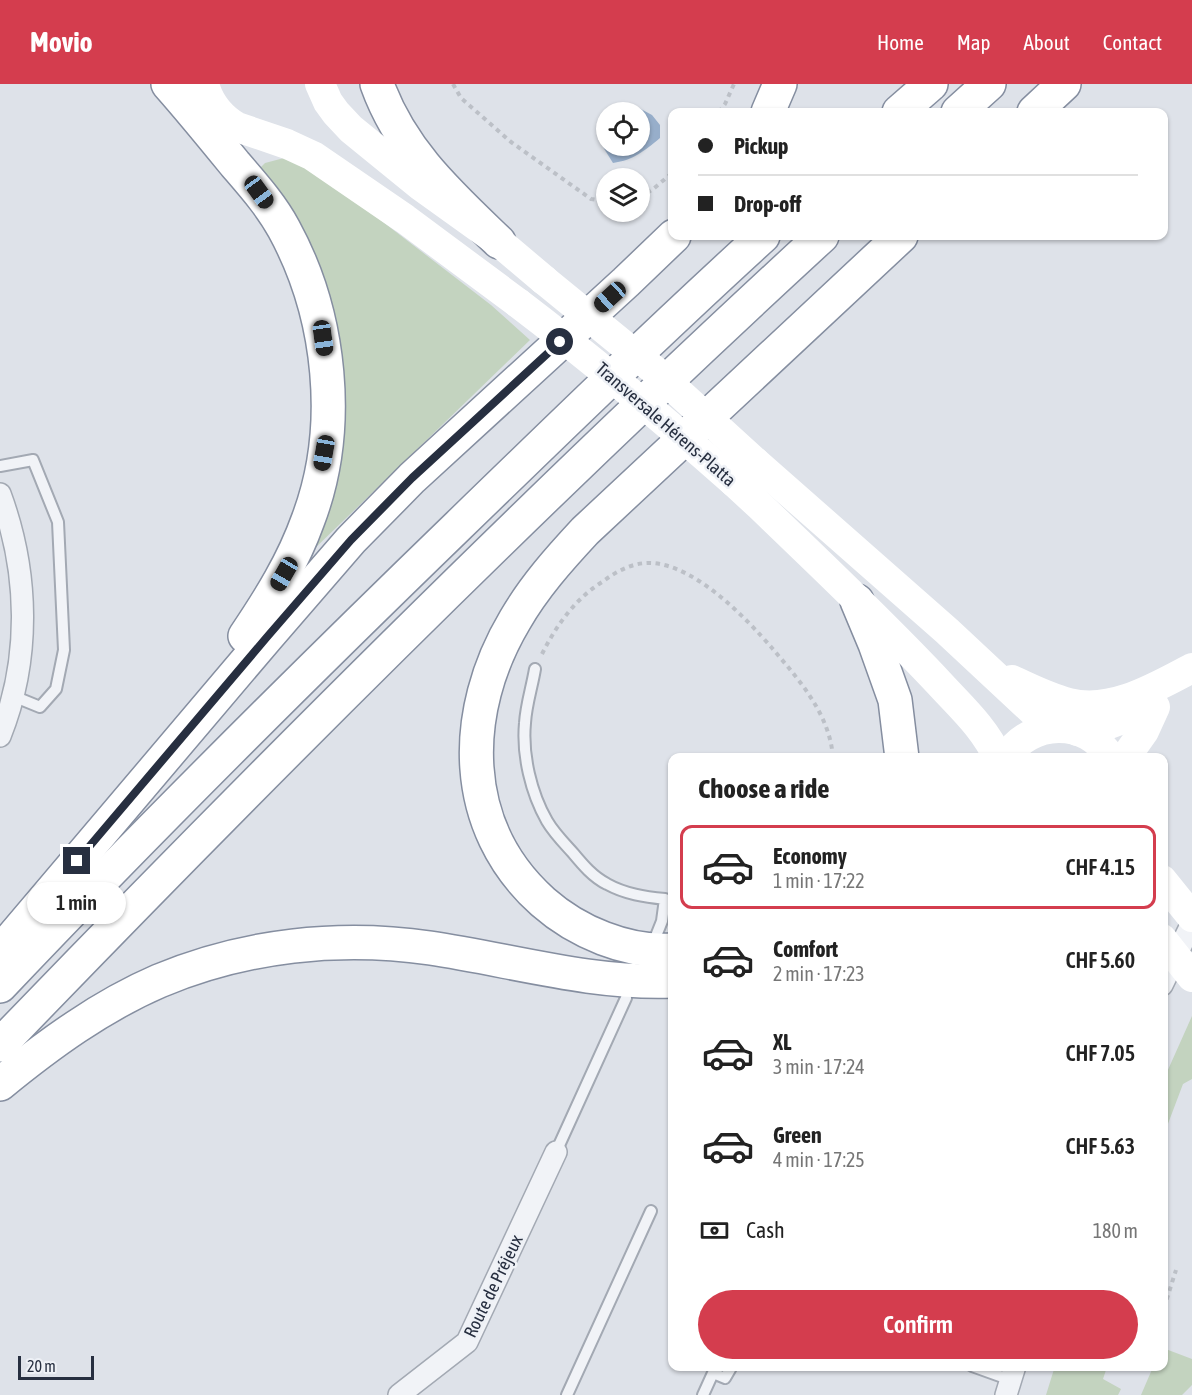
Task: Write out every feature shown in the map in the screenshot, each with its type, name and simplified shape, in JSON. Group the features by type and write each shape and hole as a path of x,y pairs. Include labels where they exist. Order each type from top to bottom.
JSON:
{"highway":[{"path":"168,84 259,192 284,228 309,284 319,319 326,358 328,405 327,431 320,477 309,518 295,551 266,604 170,751"},
{"path":"377,84 388,113 403,139 446,191 499,242"},
{"path":"770,108 780,84"},
{"path":"904,108 931,84"},
{"path":"962,108 989,84"},
{"path":"1038,108 1064,84"},
{"path":"0,952 359,532 420,470 670,240"},
{"path":"0,986 319,660 536,450 759,240"},
{"path":"0,1045 213,826 399,640 566,477 818,240"},
{"path":"664,943 646,949 631,947 579,927 542,902 510,866 492,834 480,799 477,778 476,737 482,701 488,682 503,643 524,604 553,566 585,531 897,240"},
{"path":"857,601 895,700 902,753"},
{"path":"0,1084 69,1032 100,1012 151,985 219,960 281,947 334,942 365,942 462,953 566,974 668,981"}],"main road":[{"name":"Transversale Hérens-Platta","path":"204,84 209,99 221,116 230,123 298,148 313,156 405,219 519,303 667,423 744,472 947,631 1035,713 1067,729 1089,736 1100,744 1106,753"},
{"name":"Transversale Hérens-Platta","path":"324,93 336,113 351,129 421,186 499,242 653,369 744,472 760,506 915,657 983,731 996,753"},
{"path":"985,667 1049,697 1071,704 1102,705 1130,698 1192,670"},
{"path":"1010,753 1026,736 1047,728 1104,726 1155,707 1183,683 1192,670"},
{"path":"1129,753 1144,731 1155,707"},
{"path":"1168,887 1192,917"},
{"path":"1168,947 1192,977"}],"street":[{"path":"0,494 16,551 23,620 21,653 13,696 0,736"},
{"path":"1168,973 1192,923"},
{"name":"Route de Préjeux","path":"399,1395 467,1342 556,1152"}],"lane":[{"path":"0,466 33,460 58,522 63,600 64,650 56,689 40,708 13,696"},
{"path":"535,669 524,724 524,739 529,774 540,808 558,835 597,878 623,891 665,899 662,921 664,943"},
{"path":"556,1152 626,998"},
{"path":"567,1395 651,1211"},
{"path":"703,1395 713,1373 725,1378 729,1371"},
{"path":"986,1371 1011,1380"}],"path":[{"path":"453,84 461,98 511,142 591,199 596,200"},
{"path":"722,108 734,84"},
{"path":"650,191 668,176"},
{"path":"535,669 563,618 583,596 597,585 620,570 631,566 652,563 675,568 696,579 724,600 757,631 791,670 825,723 832,753"},
{"path":"1168,1295 1176,1270"}],"green space":[{"path":"284,158 309,165 491,305 530,340 310,553 327,294 309,243 290,210 262,174 261,167 265,163"},
{"path":"1192,1016 1192,1079 1183,1084 1168,1124 1168,1070"},
{"path":"1168,1350 1192,1359 1192,1385 1182,1395 1141,1395 1151,1371 1168,1371"},
{"path":"1053,1371 1106,1371 1103,1379 1121,1389 1118,1395 1046,1395"}],"water":[{"path":"650,114 660,125 660,138 650,146"},
{"path":"609,156 635,156 620,162 613,163"}],"route":[{"path":"77,861 351,540 412,478 560,342"}]}
